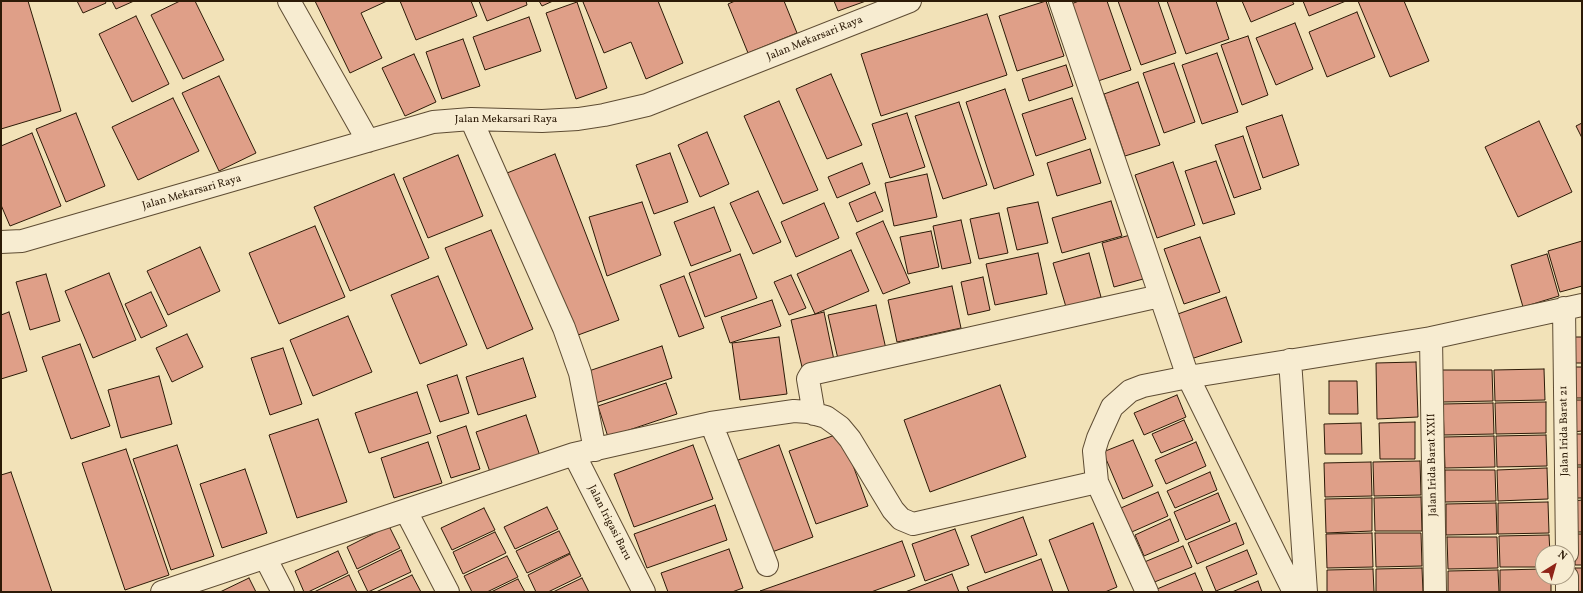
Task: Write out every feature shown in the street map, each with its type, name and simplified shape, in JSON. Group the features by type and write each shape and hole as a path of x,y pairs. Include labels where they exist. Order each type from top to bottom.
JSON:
{"street":[{"path":"289,1 368,141"},
{"name":"Jalan Mekarsari Raya","path":"1,242 22,242 433,122 471,119 549,121 604,115 647,106 910,1"},
{"path":"1060,1 1188,377 1294,592"},
{"path":"471,119 564,328 580,373 595,450"},
{"path":"814,414 808,379 811,374 1160,296"},
{"path":"1147,592 1096,482 1094,450 1112,407 1130,391 1143,386 1188,377 1431,338 1573,306"},
{"name":"Jalan Irida Barat 21","path":"1566,545 1573,306"},
{"name":"Jalan Irida Barat XXII","path":"1431,338 1435,592"},
{"path":"1290,360 1306,592"},
{"path":"162,592 266,559 574,454 711,423 794,411 826,417 840,427 850,439 893,510 901,519 913,524 1096,482"},
{"path":"711,423 767,565"},
{"name":"Jalan Irigasi Baru","path":"574,454 637,590"},
{"path":"406,511 448,592"},
{"path":"266,559 283,592"}],"building":[{"path":"1,1 28,1 61,111 1,129"},
{"path":"77,1 105,1 106,3 83,13"},
{"path":"112,1 134,1 116,9"},
{"path":"180,1 195,1 224,60 183,79 151,15"},
{"path":"315,1 387,1 361,13 382,58 350,73"},
{"path":"400,1 471,1 477,16 416,40"},
{"path":"479,1 526,1 527,5 487,21"},
{"path":"539,1 553,1 542,6"},
{"path":"658,1 683,63 646,79 631,42 604,53 583,2"},
{"path":"735,1 784,1 797,33 748,53 728,4"},
{"path":"834,1 866,1 838,11"},
{"path":"1046,1 1064,56 1017,71 999,16"},
{"path":"1079,1 1107,1 1131,70 1098,81 1071,4"},
{"path":"1118,1 1158,1 1176,53 1141,65"},
{"path":"1167,1 1216,1 1229,39 1186,54"},
{"path":"1242,1 1292,1 1294,4 1251,22"},
{"path":"1303,1 1346,1 1309,16"},
{"path":"1358,1 1404,1 1429,61 1390,77"},
{"path":"577,2 607,88 576,99 546,13"},
{"path":"1357,12 1375,57 1327,77 1309,32"},
{"path":"987,14 1007,75 881,116 861,54"},
{"path":"136,16 169,84 132,102 99,34"},
{"path":"529,17 541,51 485,70 473,37"},
{"path":"1295,23 1313,69 1276,85 1256,38"},
{"path":"1248,36 1268,95 1242,105 1221,45"},
{"path":"463,39 480,86 442,99 426,52"},
{"path":"1217,53 1238,112 1202,124 1182,65"},
{"path":"414,54 436,102 405,116 382,68"},
{"path":"1174,63 1195,122 1164,133 1143,73"},
{"path":"1066,65 1073,86 1029,101 1022,79"},
{"path":"831,74 862,145 827,159 796,89"},
{"path":"219,76 256,153 219,171 182,93"},
{"path":"1138,82 1160,145 1125,156 1104,94"},
{"path":"1005,89 1034,175 994,189 966,102"},
{"path":"173,98 199,151 138,180 112,127"},
{"path":"1072,98 1086,139 1036,156 1022,114"},
{"path":"779,101 818,190 783,204 744,116"},
{"path":"959,102 987,185 943,199 915,116"},
{"path":"76,113 105,186 66,202 36,129"},
{"path":"907,113 925,167 890,178 872,124"},
{"path":"1282,115 1299,165 1263,178 1246,127"},
{"path":"1539,121 1572,192 1518,217 1485,147"},
{"path":"1582,123 1582,138 1576,126"},
{"path":"707,132 729,184 700,197 678,145"},
{"path":"32,133 61,206 10,226 1,205 1,146"},
{"path":"1243,136 1261,189 1234,198 1215,145"},
{"path":"1090,149 1101,183 1057,196 1047,163"},
{"path":"670,153 688,202 654,214 636,165"},
{"path":"555,154 619,320 570,338 507,173"},
{"path":"458,155 483,216 428,238 403,178"},
{"path":"1216,161 1235,214 1203,224 1185,171"},
{"path":"1173,162 1195,225 1157,238 1135,175"},
{"path":"862,163 870,184 837,198 828,177"},
{"path":"394,174 429,258 350,291 314,207"},
{"path":"927,174 937,217 894,226 885,183"},
{"path":"758,191 781,242 753,254 730,203"},
{"path":"875,192 883,211 857,222 849,203"},
{"path":"1111,201 1122,236 1062,253 1052,218"},
{"path":"642,202 661,255 607,276 589,217"},
{"path":"1038,202 1048,243 1017,250 1007,208"},
{"path":"824,203 839,238 796,257 781,222"},
{"path":"714,207 731,251 691,266 674,222"},
{"path":"999,213 1008,253 979,259 970,219"},
{"path":"961,220 971,263 942,269 933,226"},
{"path":"883,221 910,283 883,294 856,233"},
{"path":"315,226 345,297 279,324 249,253"},
{"path":"491,230 533,329 487,349 445,248"},
{"path":"931,231 939,267 908,274 900,237"},
{"path":"1130,235 1143,279 1114,287 1102,243"},
{"path":"1200,237 1220,292 1184,304 1164,249"},
{"path":"1582,241 1582,286 1560,292 1548,251"},
{"path":"200,247 220,291 168,315 147,271"},
{"path":"851,250 869,291 815,314 797,274"},
{"path":"1038,253 1047,294 995,305 986,264"},
{"path":"1089,253 1101,297 1066,307 1053,263"},
{"path":"740,254 757,298 705,317 689,273"},
{"path":"1547,254 1559,296 1523,307 1511,265"},
{"path":"109,273 136,340 93,358 65,291"},
{"path":"46,274 60,321 30,330 16,282"},
{"path":"791,275 806,308 789,315 774,282"},
{"path":"438,276 467,345 420,364 391,295"},
{"path":"684,276 704,328 679,337 660,285"},
{"path":"983,277 990,310 968,315 961,282"},
{"path":"952,286 961,328 897,342 888,300"},
{"path":"151,292 167,326 141,338 125,304"},
{"path":"1226,297 1242,342 1191,359 1175,315"},
{"path":"772,300 781,326 730,343 721,317"},
{"path":"876,305 886,349 838,359 828,315"},
{"path":"9,312 27,371 1,379 1,315"},
{"path":"824,312 834,360 802,367 791,320"},
{"path":"348,316 372,372 313,396 290,340"},
{"path":"187,334 203,367 172,382 156,348"},
{"path":"779,337 787,394 740,400 732,343"},
{"path":"1574,337 1582,337 1582,363 1575,363"},
{"path":"80,344 110,426 71,439 42,357"},
{"path":"662,346 672,378 593,404 583,373"},
{"path":"283,348 302,404 270,415 251,358"},
{"path":"523,358 536,397 478,415 466,377"},
{"path":"1416,362 1418,417 1377,419 1376,363"},
{"path":"1571,367 1582,367 1582,398 1571,398"},
{"path":"1544,369 1545,400 1495,401 1494,370"},
{"path":"1442,370 1492,370 1493,401 1443,402"},
{"path":"457,375 469,413 440,422 427,385"},
{"path":"159,376 172,424 121,438 108,390"},
{"path":"1329,381 1357,381 1358,414 1329,414"},
{"path":"666,383 677,414 608,437 598,406"},
{"path":"1000,385 1026,457 930,492 904,420"},
{"path":"417,392 431,433 369,453 355,413"},
{"path":"1177,395 1186,417 1144,435 1134,413"},
{"path":"1572,400 1582,400 1582,431 1572,432"},
{"path":"1546,402 1546,433 1496,434 1495,403"},
{"path":"1493,403 1494,434 1444,435 1443,404"},
{"path":"526,415 540,456 490,472 476,432"},
{"path":"318,419 347,502 297,518 269,435"},
{"path":"1184,420 1193,440 1161,453 1152,434"},
{"path":"1415,422 1415,459 1380,459 1379,423"},
{"path":"1361,423 1362,454 1325,454 1324,424"},
{"path":"466,426 480,469 451,478 437,436"},
{"path":"841,433 868,506 816,524 789,451"},
{"path":"1573,434 1582,434 1582,465 1573,465"},
{"path":"1546,435 1547,466 1497,467 1496,436"},
{"path":"1494,436 1495,467 1445,468 1444,437"},
{"path":"1133,440 1153,486 1123,499 1103,452"},
{"path":"428,442 442,483 394,498 381,458"},
{"path":"1196,442 1206,466 1166,484 1155,460"},
{"path":"177,445 214,556 171,570 133,459"},
{"path":"693,445 713,499 634,527 614,474"},
{"path":"779,445 813,537 772,552 738,460"},
{"path":"126,449 169,575 125,590 82,463"},
{"path":"1420,461 1421,495 1374,496 1373,462"},
{"path":"1371,462 1372,496 1325,497 1324,463"},
{"path":"1573,467 1582,467 1582,498 1573,498"},
{"path":"1547,468 1548,499 1498,501 1497,470"},
{"path":"245,469 267,533 222,548 200,484"},
{"path":"1445,470 1495,470 1496,501 1445,502"},
{"path":"11,472 52,592 1,592 1,475"},
{"path":"1210,472 1217,490 1175,508 1167,491"},
{"path":"1158,492 1168,516 1125,535 1114,511"},
{"path":"1218,493 1230,521 1186,540 1174,512"},
{"path":"1421,497 1422,531 1375,531 1374,498"},
{"path":"1372,498 1372,531 1326,533 1325,499"},
{"path":"1582,500 1582,532 1574,532 1574,501"},
{"path":"1548,502 1549,533 1498,534 1498,503"},
{"path":"1496,503 1497,534 1446,535 1446,504"},
{"path":"715,505 727,540 647,568 634,534"},
{"path":"547,507 558,529 515,549 504,527"},
{"path":"484,508 495,530 452,550 441,528"},
{"path":"1023,517 1037,555 985,573 971,536"},
{"path":"1170,519 1179,541 1144,556 1135,535"},
{"path":"1093,523 1117,587 1105,592 1069,592 1049,540"},
{"path":"1236,523 1244,544 1197,564 1188,543"},
{"path":"389,526 400,548 357,569 347,547"},
{"path":"955,529 969,565 925,581 912,544"},
{"path":"559,531 570,553 527,573 516,551"},
{"path":"495,532 506,553 463,574 453,552"},
{"path":"1372,533 1373,567 1327,568 1326,534"},
{"path":"1375,533 1421,533 1422,566 1376,567"},
{"path":"1575,534 1582,534 1582,565 1575,565"},
{"path":"1549,535 1550,545 1535,545 1535,567 1500,567 1499,536"},
{"path":"1447,537 1497,537 1498,568 1448,569"},
{"path":"902,541 915,576 871,592 760,591"},
{"path":"1183,546 1192,567 1152,583 1142,563"},
{"path":"729,549 743,588 732,592 668,592 661,573"},
{"path":"401,550 411,572 368,592 358,571"},
{"path":"1247,550 1257,574 1216,591 1206,567"},
{"path":"338,551 348,573 308,592 304,592 295,571"},
{"path":"570,554 581,576 548,592 536,592 528,575"},
{"path":"507,556 518,577 487,592 472,592 464,576"},
{"path":"1041,559 1053,592 969,592 967,587"},
{"path":"1422,568 1423,592 1376,592 1376,569"},
{"path":"1575,568 1582,568 1582,592 1575,592"},
{"path":"1373,569 1374,592 1327,592 1327,570"},
{"path":"1535,569 1535,585 1551,585 1551,592 1500,592 1500,570"},
{"path":"1498,570 1499,592 1448,592 1448,571"},
{"path":"1195,573 1203,592 1158,592 1157,589"},
{"path":"952,574 959,592 905,592"},
{"path":"349,575 357,592 314,592"},
{"path":"412,575 421,592 376,592"},
{"path":"249,578 256,592 220,592"},
{"path":"582,578 589,592 553,592"},
{"path":"518,579 525,592 491,592"},
{"path":"1258,581 1262,592 1232,592"}]}
